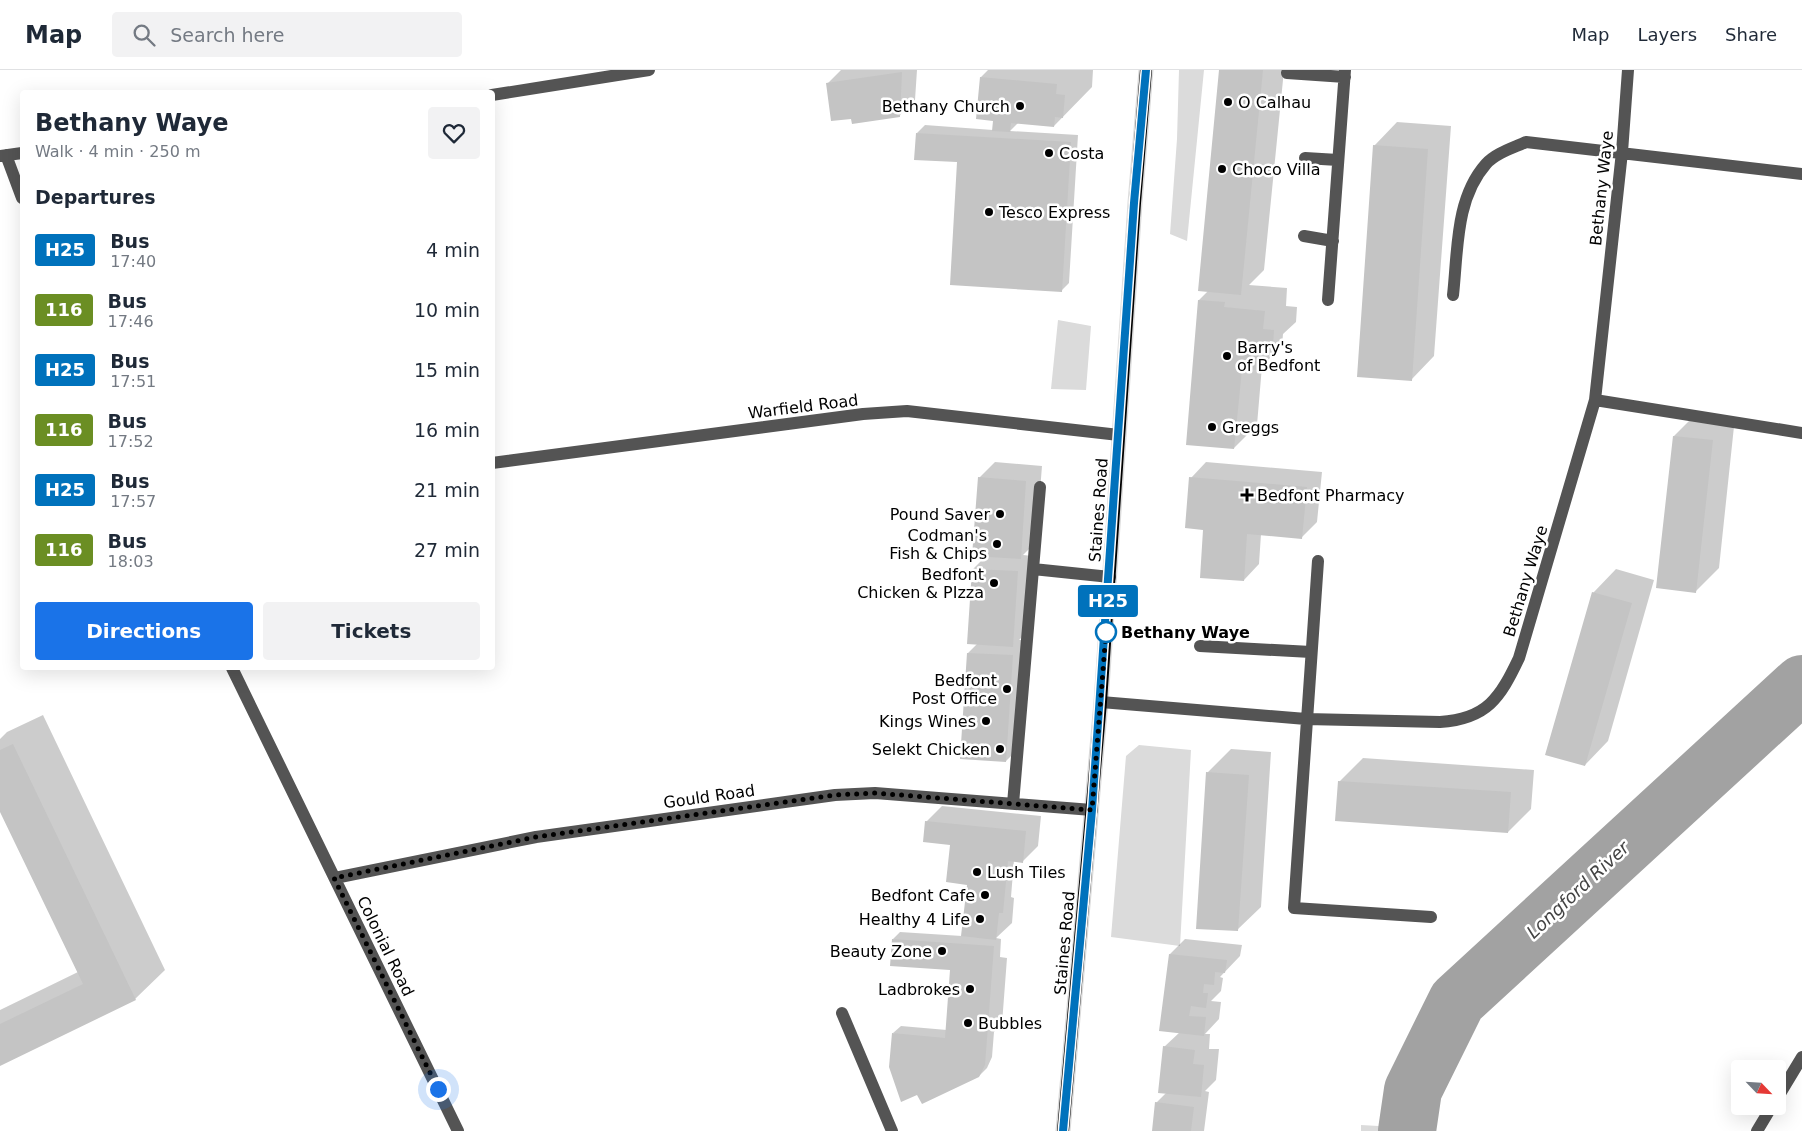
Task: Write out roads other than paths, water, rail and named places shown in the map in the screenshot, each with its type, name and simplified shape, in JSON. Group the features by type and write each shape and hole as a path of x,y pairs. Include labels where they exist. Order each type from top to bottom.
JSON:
{"main road":[{"name":"Staines Road","path":"1063,1131 1101,702 1134,203 1146,70"}],"street":[{"path":"495,95 649,70"},
{"name":"Bethany Waye","path":"1101,702 1306,719 1440,722 1462,721 1485,709 1507,684 1519,658 1595,400 1622,152 1628,70"},
{"path":"1287,73 1345,73 1328,300"},
{"path":"1453,295 1463,202 1486,164 1502,152 1526,142 1802,174"},
{"path":"20,153 3,155 20,193"},
{"path":"1305,158 1338,160"},
{"path":"1304,236 1333,241"},
{"path":"1595,400 1802,433"},
{"name":"Warfield Road","path":"495,463 863,414 907,411 1119,435"},
{"path":"1013,804 1040,487"},
{"path":"1318,561 1294,908 1431,917"},
{"path":"1033,569 1110,576"},
{"path":"1200,646 1311,652"},
{"name":"Colonial Road","path":"233,670 458,1131"},
{"name":"Gould Road","path":"334,878 536,837 835,795 875,793 1092,810"},
{"path":"842,1013 892,1131"},
{"path":"1786,1084 1802,1057"},
{"path":"1757,1131 1767,1115"}],"waterway":[{"name":"Longford River","path":"1407,1131 1413,1090 1457,1001 1802,684"}],"place":[{"name":"O Calhau","path":"1228,102"},
{"name":"Bethany Church","path":"1020,106"},
{"name":"Costa","path":"1049,153"},
{"name":"Choco Villa","path":"1222,169"},
{"name":"Tesco Express","path":"989,212"},
{"name":"Barry's of Bedfont","path":"1227,356"},
{"name":"Greggs","path":"1212,427"},
{"name":"Bedfont Pharmacy","path":"1247,495"},
{"name":"Pound Saver","path":"1000,514"},
{"name":"Codman's Fish & Chips","path":"997,544"},
{"name":"Bedfont Chicken & PIzza","path":"994,583"},
{"name":"Bethany Waye","path":"1106,632"},
{"name":"Bedfont Post Office","path":"1007,689"},
{"name":"Kings Wines","path":"986,721"},
{"name":"Selekt Chicken","path":"1000,749"},
{"name":"Lush Tiles","path":"977,872"},
{"name":"Bedfont Cafe","path":"985,895"},
{"name":"Healthy 4 Life","path":"980,919"},
{"name":"Beauty Zone","path":"942,951"},
{"name":"Ladbrokes","path":"970,989"},
{"name":"Bubbles","path":"968,1023"}]}
